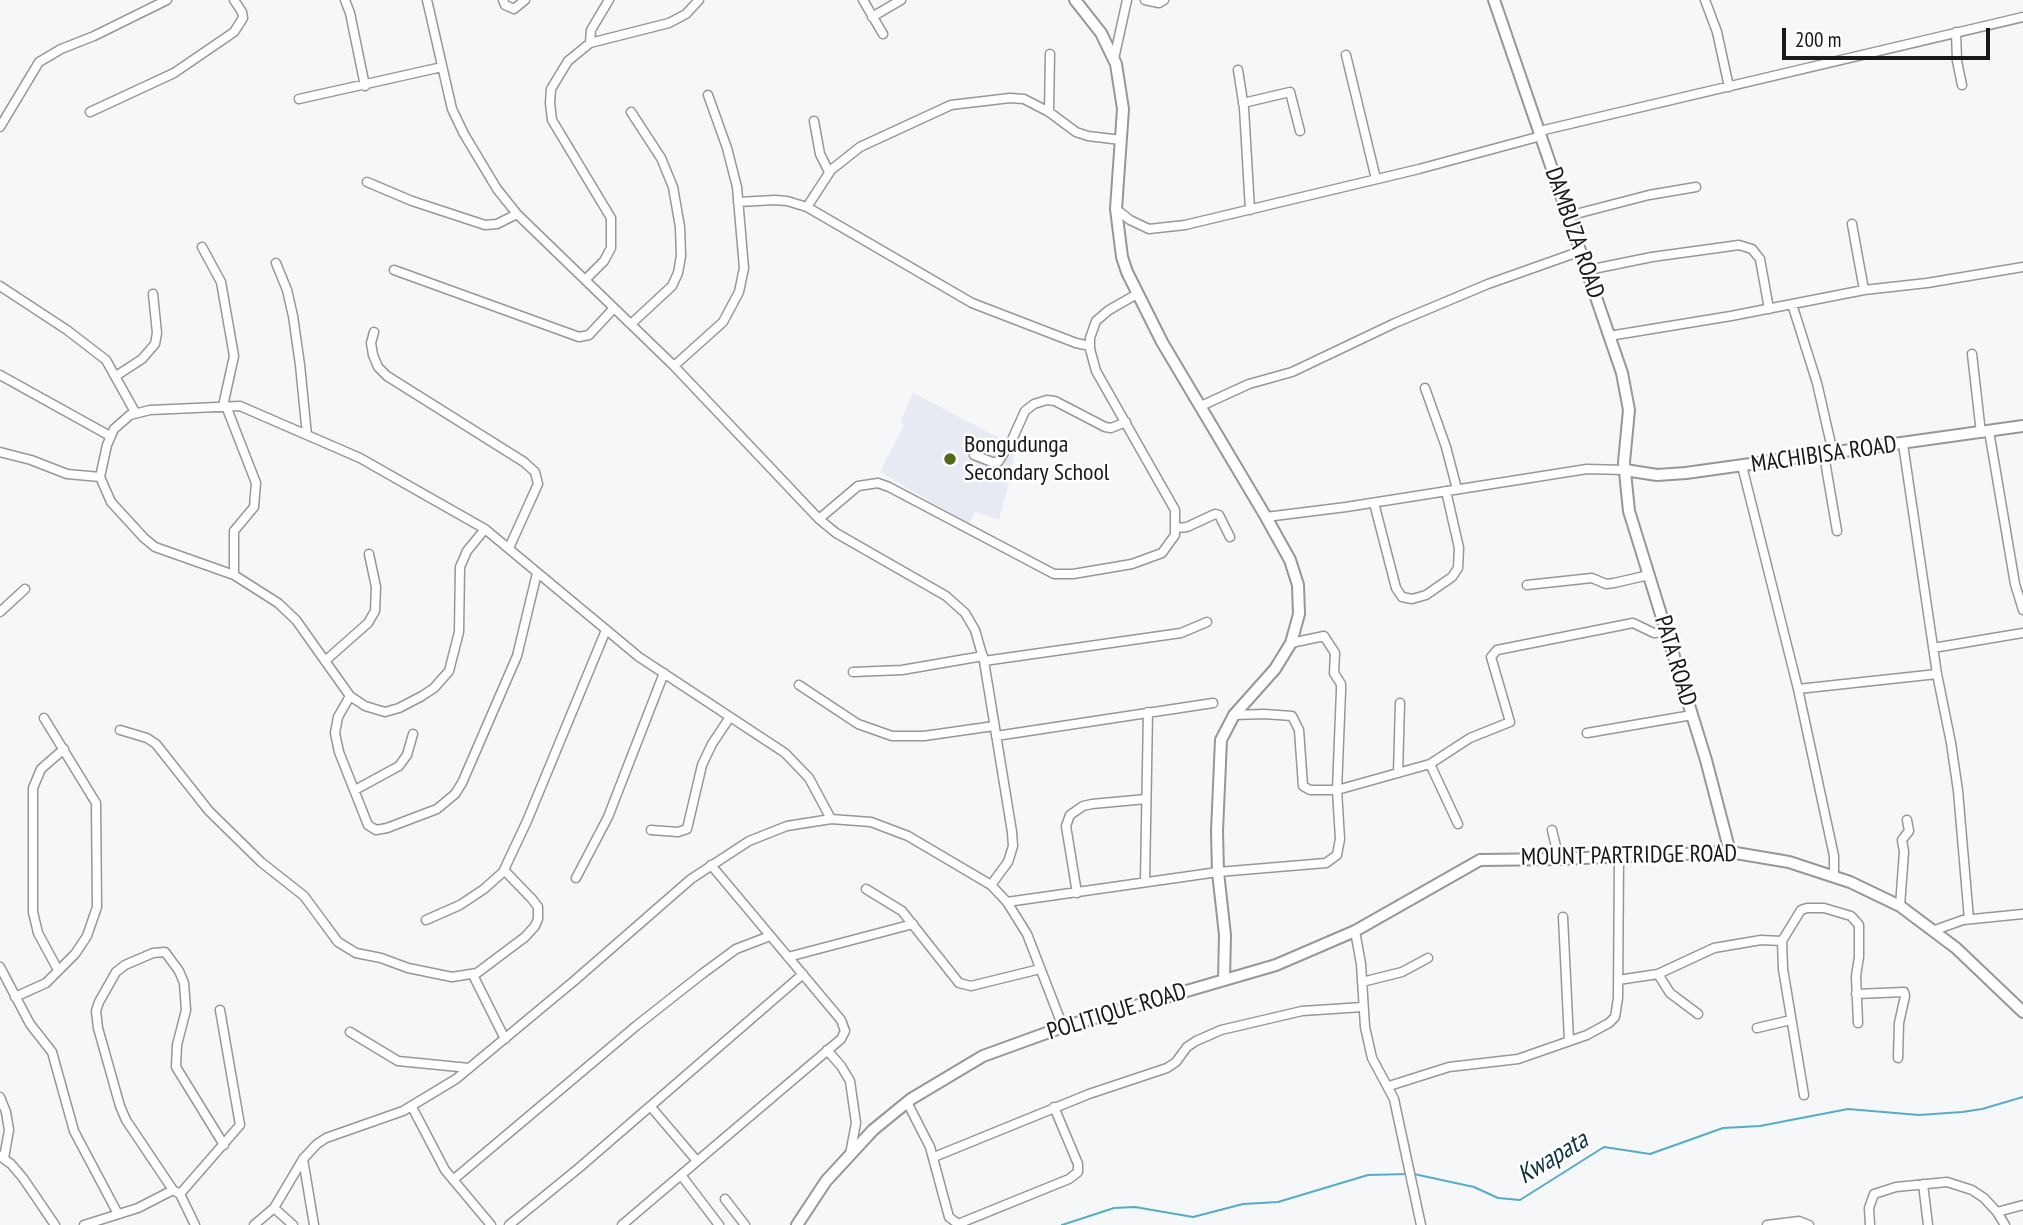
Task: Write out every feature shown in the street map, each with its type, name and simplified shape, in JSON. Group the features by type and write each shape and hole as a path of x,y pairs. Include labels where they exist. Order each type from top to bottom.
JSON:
{"street":[{"path":"0,127 39,62 61,49 167,0"},
{"path":"90,112 174,74 234,32 243,18 243,12 234,0"},
{"path":"345,0 365,86"},
{"path":"427,0 450,102 464,134 497,189 517,214 674,366 819,519 836,533 953,602 965,613 975,630 984,658 1013,846 1005,868 991,885"},
{"path":"503,0 505,5 514,9 525,0"},
{"path":"590,43 591,30 609,0"},
{"path":"585,280 604,261 611,248 611,218 552,120 551,89 572,57 590,43 669,23 686,14 699,0"},
{"path":"863,0 883,34"},
{"path":"872,17 901,0"},
{"path":"1075,0 1101,33 1114,59 1123,109 1116,209 1122,257 1137,295 1162,342 1266,517 1290,561 1298,585 1299,614 1291,643 1275,669 1234,715 1225,730 1219,751 1218,872 1225,935 1224,980"},
{"path":"1114,59 1127,0"},
{"path":"1145,0 1156,3 1164,0"},
{"name":"DAMBUZA ROAD","path":"1494,0 1622,373 1628,404 1625,470"},
{"path":"1705,0 1717,32 1729,87"},
{"path":"1116,209 1130,220 1153,229 1185,225 1376,179 1541,133 2023,17"},
{"path":"1956,32 1957,61 1962,85"},
{"path":"1049,54 1049,112"},
{"path":"1346,55 1376,179"},
{"path":"299,99 442,68"},
{"path":"1238,70 1243,103 1250,210"},
{"path":"1243,103 1290,92 1300,131"},
{"path":"674,366 723,322 739,292 744,268 738,202 727,148 708,94"},
{"path":"807,207 829,172 860,147 951,105 1021,99 1049,112 1076,132 1121,140"},
{"path":"631,112 661,159 673,187 680,227 681,256 672,286 631,324"},
{"path":"814,121 820,154 829,172"},
{"path":"367,182 412,201 485,225 497,224 517,214"},
{"path":"1568,216 1649,195 1696,187"},
{"path":"738,202 775,200 807,207 972,303 1090,346"},
{"path":"1852,224 1864,290"},
{"path":"1588,270 1652,257 1739,245 1752,249 1759,259 1769,309"},
{"path":"202,247 221,282 234,356 224,406 256,483 254,507 234,531 234,576"},
{"path":"1201,406 1249,384 1292,372 1395,323 1488,284 1581,251"},
{"path":"276,263 287,290 293,316 307,435"},
{"path":"1609,336 1864,290 2023,267"},
{"path":"394,270 579,337 589,335 614,307"},
{"path":"0,286 106,360 135,412"},
{"path":"116,376 142,359 155,344 157,329 153,294"},
{"path":"819,519 858,486 868,483 882,484 1042,570 1061,575 1132,564 1154,557 1167,548 1177,528 1175,509 1096,371 1090,355 1093,327 1102,315 1137,295"},
{"path":"1792,304 1817,383 1829,454 1837,531"},
{"path":"374,332 371,343 373,355 387,376 524,462 535,472 538,484 509,548"},
{"path":"1972,354 2015,584 2023,610"},
{"path":"0,375 110,436"},
{"path":"1425,387 1457,489"},
{"path":"974,455 992,463 998,461 1011,442 1025,411 1046,400 1055,401 1105,427 1111,428 1126,422"},
{"path":"485,529 467,551 460,567 459,632 453,661 443,679 422,696 385,712 365,706 350,696 289,612 234,576 150,544 111,502 100,477 110,436 121,421 135,412 224,406 246,408 370,463 485,529 639,657 794,760 809,778 831,819"},
{"name":"MACHIBISA ROAD","path":"1625,470 1657,475 1742,466 2023,426"},
{"path":"1903,444 1937,674 1958,791 1969,919"},
{"path":"0,452 31,460 66,474 100,477"},
{"path":"1742,466 1798,689 1833,856 1834,876"},
{"path":"1266,517 1374,503 1587,469 1625,470"},
{"name":"PATA ROAD","path":"1625,470 1629,511 1692,715 1730,852"},
{"path":"1374,503 1396,588 1402,597 1412,599 1426,595 1452,578 1458,568 1459,548 1446,491"},
{"path":"1177,528 1186,527 1215,514 1219,515 1230,537"},
{"path":"325,661 368,623 375,611 376,587 369,554"},
{"path":"350,696 341,709 335,729 339,752 366,821 376,830 419,818 437,809 455,794 516,656 537,573"},
{"path":"1527,585 1592,578 1606,584 1649,575"},
{"path":"0,612 25,589"},
{"path":"853,672 902,670 1181,634 1207,622"},
{"path":"1234,715 1292,716 1296,719 1299,730 1303,786 1310,790 1337,790 1430,764 1470,738 1510,722 1491,657 1497,650 1633,624 1654,633 1667,632"},
{"path":"426,920 460,905 493,882 505,870 606,630"},
{"path":"1933,648 2023,633"},
{"path":"1007,902 1218,872 1325,863 1333,859 1337,855 1340,839 1337,790 1341,684 1334,673 1335,653 1324,636 1291,643"},
{"path":"576,878 608,817 664,673"},
{"path":"1798,689 1937,674"},
{"path":"799,685 858,724 880,733 909,737 994,726"},
{"path":"996,736 1213,703"},
{"path":"1398,773 1400,703"},
{"path":"1145,881 1148,712"},
{"path":"1587,733 1692,715"},
{"path":"15,997 38,988 75,954 96,915 97,809 94,798 44,718"},
{"path":"650,830 678,832 687,829 702,765 712,744 730,718"},
{"path":"120,730 147,738 156,744 209,811 261,862 304,897 342,946 356,953 459,978 473,975 525,937 538,919 538,908 532,899 505,870"},
{"path":"355,790 399,766 407,755 413,734"},
{"path":"58,970 38,933 33,912 33,788 41,769 64,749"},
{"path":"1430,764 1458,824"},
{"path":"1077,893 1066,826 1070,815 1083,806 1092,804 1146,799"},
{"path":"254,1225 274,1208 309,1150 326,1138 412,1107 505,1039 711,865 730,851 764,834 788,826 831,819 863,820 898,831 991,885 1007,902 1032,944 1063,1027"},
{"path":"1900,906 1904,852 1902,840 1909,831 1907,820"},
{"path":"1552,830 1559,859"},
{"name":"MOUNT PARTRIDGE ROAD","path":"1480,860 1730,852 1789,862 1834,876 1900,906 1935,930 2023,1012"},
{"path":"1389,1086 1449,1067 1518,1059 1601,1029 1615,1017 1619,857"},
{"name":"POLITIQUE ROAD","path":"797,1225 826,1181 873,1130 906,1102 983,1056 1063,1027 1276,965 1355,931 1480,860"},
{"path":"622,1225 844,1035 844,1024 711,865"},
{"path":"866,889 902,911 952,977 965,986 984,984 1040,969"},
{"path":"1804,1095 1783,969 1782,942 1796,914 1807,908 1824,908 1854,917 1859,925 1856,994 1858,1023"},
{"path":"1935,930 1956,921 2023,914"},
{"path":"1563,917 1569,1040"},
{"path":"788,957 913,924"},
{"path":"1355,931 1363,1007 1372,1058 1394,1100 1421,1225"},
{"path":"453,1180 702,974 736,949 770,936"},
{"path":"1618,981 1658,974 1714,948 1761,940 1782,942"},
{"path":"195,1225 177,1192 126,1120 98,1028 96,1011 99,1002 116,972 125,965 153,953 165,952 179,971 184,983 186,1010 177,1045 176,1067 224,1146"},
{"path":"1362,982 1395,974 1428,958"},
{"path":"0,967 30,1024 52,1052 74,1131 118,1214"},
{"path":"509,1225 651,1107 803,974"},
{"path":"1658,974 1670,992 1698,1014"},
{"path":"473,975 505,1039"},
{"path":"1856,994 1904,992 1899,1023 1898,1058"},
{"path":"933,1157 1054,1107 1142,1074 1167,1068 1176,1062 1187,1047 1221,1030 1302,1011 1363,1007"},
{"path":"84,1225 177,1192 224,1146 240,1125 219,1010"},
{"path":"1757,1028 1791,1020"},
{"path":"350,1032 398,1061 468,1068"},
{"path":"827,1050 850,1081 856,1123 850,1154"},
{"path":"0,1097 9,1130 2,1157 23,1178 55,1225"},
{"path":"906,1102 923,1131 949,1217 956,1223 968,1221 1069,1179 1078,1172 1078,1164 1054,1107"},
{"path":"412,1107 453,1180 491,1225"},
{"path":"651,1107 697,1161"},
{"path":"303,1159 314,1225"},
{"path":"681,1175 719,1225"},
{"path":"1870,1225 1869,1208 1874,1194 1896,1187 1947,1182 1958,1184 1984,1198 2005,1225"},
{"path":"1923,1184 1927,1225"},
{"path":"725,1199 745,1225"},
{"path":"1997,1212 2023,1205"},
{"path":"274,1208 293,1225"},
{"path":"1767,1225 1799,1221 1809,1225"}],"shaded area":[{"name":"Bongudunga Secondary School","path":"913,393 1015,446 1011,475 999,520 975,512 969,524 880,472 904,425 901,421"}],"waterway":[{"name":"Kwapata","path":"1414,1174 1474,1187 1498,1198 1520,1200 1604,1147 1650,1154 1723,1128 1760,1126 1848,1109 1919,1115 1962,1112 2023,1097"},
{"name":"Kwapata","path":"1062,1225 1114,1208 1135,1207 1193,1217 1243,1204 1278,1202 1368,1175 1408,1174"}],"place":[{"name":"Bongudunga Secondary School","path":"950,459"}]}
